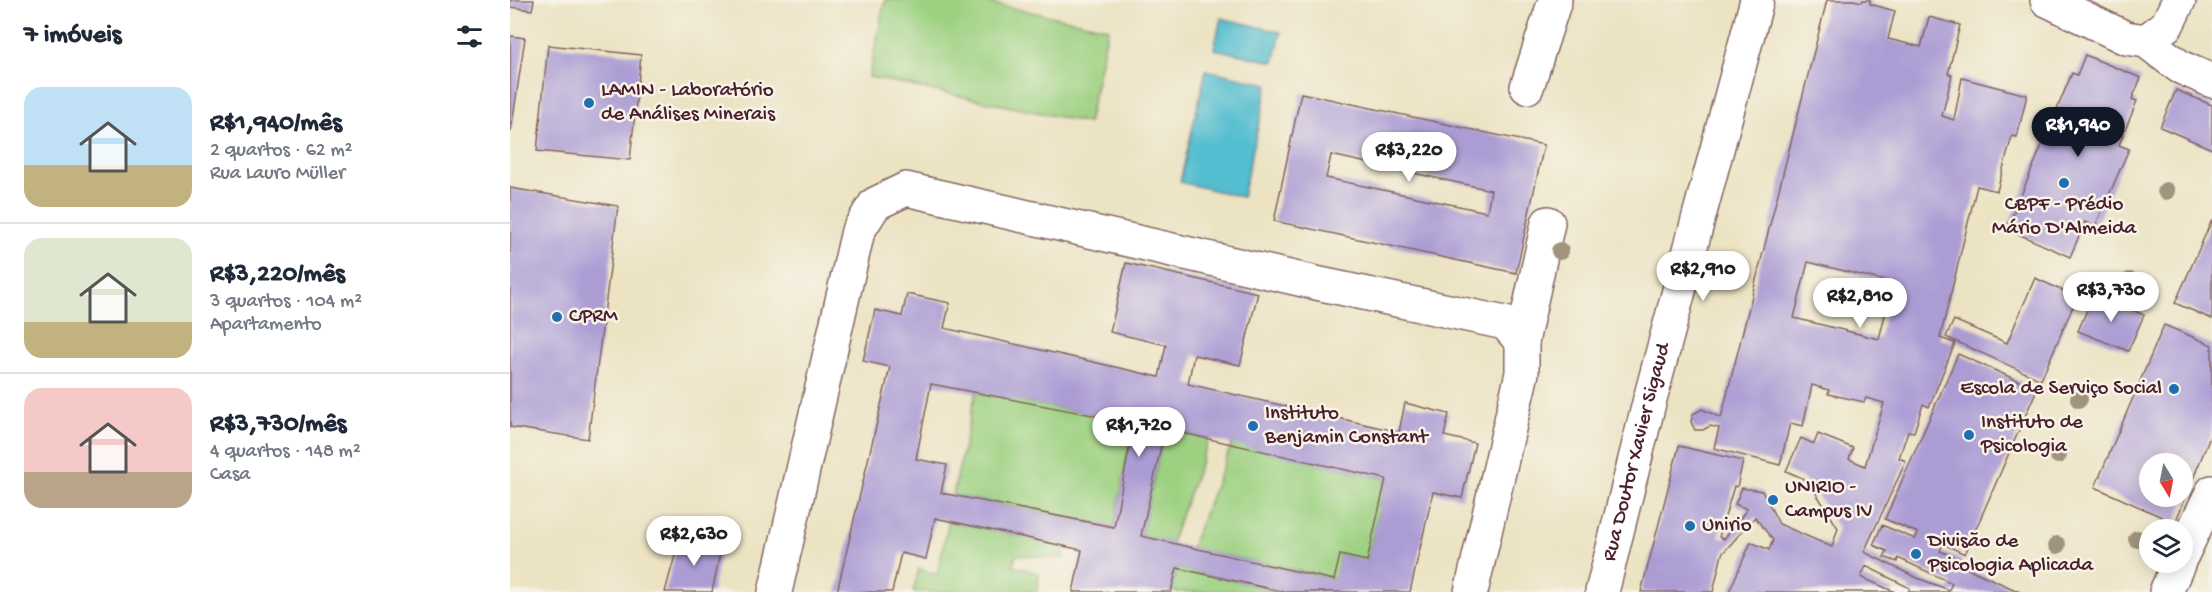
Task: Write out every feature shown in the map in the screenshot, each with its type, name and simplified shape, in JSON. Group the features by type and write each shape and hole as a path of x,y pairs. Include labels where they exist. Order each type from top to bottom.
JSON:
{"street":[{"path":"1527,87 1555,0"},
{"name":"Rua Doutor Xavier Sigaud","path":"1602,592 1650,399 1757,0"},
{"path":"2047,0 2126,38 2146,41 2181,66 2212,81"},
{"path":"2146,41 2167,25 2179,0"},
{"path":"775,592 858,231 875,204 906,189 1316,283 1505,323 1522,342"},
{"path":"1471,592 1522,373 1522,342 1548,223"},
{"path":"2193,532 2212,492"},
{"path":"2166,592 2174,573"}],"green space":[{"path":"885,0 974,0 1108,28 1088,123 869,77"},
{"path":"976,392 1134,423 1114,527 953,495"},
{"path":"1165,429 1209,439 1171,543 1141,536"},
{"path":"1232,443 1386,479 1367,561 1340,555 1335,579 1191,548"},
{"path":"949,521 1066,546 1063,558 1016,555 1013,566 1039,573 1037,592 913,592 919,569 937,575"},
{"path":"1177,568 1284,592 1171,592"}],"water":[{"path":"1221,18 1281,32 1274,62 1214,49"},
{"path":"1206,70 1268,84 1242,197 1180,182"}],"building":[{"path":"510,0 534,0 532,10 510,7"},
{"path":"1827,0 1862,2 1870,0 1870,4 1895,11 1888,39 1921,47 1929,17 1960,25 1948,74 1952,75 1942,116 1954,120 1962,78 2027,95 2017,137 2012,136 1997,191 1977,186 1940,338 1955,343 1929,407 1923,404 1914,432 1908,431 1899,458 1906,461 1864,552 1915,577 1949,590 1952,583 1898,558 1897,562 1884,557 1887,551 1873,545 1882,525 1915,539 1918,533 1885,519 1958,354 2037,389 1965,554 1943,544 1940,551 1962,560 1960,565 2020,592 1908,592 1910,588 1866,566 1861,577 1895,592 1729,592 1751,542 1769,550 1773,540 1755,517 1722,554 1713,592 1641,592 1679,446 1743,461 1737,487 1734,486 1719,537 1724,539 1747,509 1735,504 1742,488 1762,491 1779,524 1832,547 1838,528 1814,490 1802,478 1786,471 1801,438 1814,444 1818,434 1853,448 1849,459 1865,466 1884,403 1866,398 1864,402 1828,394 1829,390 1812,385 1803,426 1790,423 1780,465 1714,448 1719,428 1710,426 1703,430 1695,430 1691,422 1693,414 1702,409 1721,418","holes":["1808,262 1893,283 1879,339 1794,318"]},
{"path":"510,36 525,38 511,131 510,131"},
{"name":"LAMIN - Laboratório de Análises Minerais","path":"548,45 641,55 630,160 537,151"},
{"name":"CBPF - Prédio Mário D'Almeida","path":"2085,55 2141,78 2132,99 2137,101 2119,145 2129,149 2095,227 2085,222 2070,257 2007,229 2072,73 2077,75"},
{"path":"2176,90 2212,105 2212,149 2160,127"},
{"path":"1301,93 1544,145 1516,273 1274,221","holes":["1331,155 1491,190 1487,212 1326,178"]},
{"name":"CPRM","path":"510,188 618,206 588,439 510,427"},
{"path":"2212,220 2212,319 2175,303"},
{"name":"Instituto Benjamin Constant","path":"1126,263 1258,293 1240,365 1194,355 1188,384 1399,432 1405,403 1449,414 1444,436 1475,443 1462,498 1433,492 1410,592 1284,592 1177,568 1171,592 1073,592 1082,550 935,518 926,559 901,553 892,592 837,592 890,367 863,361 875,310 902,316 907,294 950,303 944,328 1159,377 1166,345 1110,332","holes":["931,384 1134,423 1114,527 941,493 947,465 916,459","1165,429 1386,479 1367,561 1340,555 1334,580 1141,536"]},
{"path":"2035,278 2077,297 2041,380 1946,337 1954,320 2007,343"},
{"path":"2094,294 2144,315 2128,351 2078,331"},
{"name":"Escola de Serviço Social","path":"2164,325 2212,345 2212,432 2193,479 2193,453 2139,453 2139,507 2095,487"},
{"name":"Escola de Serviço Social","path":"2139,507 2182,507 2177,519 2166,519"},
{"path":"680,537 722,544 712,592 665,592"}],"place":[{"name":"LAMIN - Laboratório de Análises Minerais","path":"589,103"},
{"name":"CBPF - Prédio Mário D'Almeida","path":"2064,183"},
{"name":"CPRM","path":"557,317"},
{"name":"Escola de Serviço Social","path":"2174,389"},
{"name":"Instituto Benjamin Constant","path":"1253,426"},
{"name":"Instituto de Psicologia","path":"1969,435"},
{"name":"UNIRIO - Campus IV","path":"1773,500"},
{"name":"Unirio","path":"1690,526"},
{"name":"Divisão de Psicologia Aplicada","path":"1916,554"}]}
